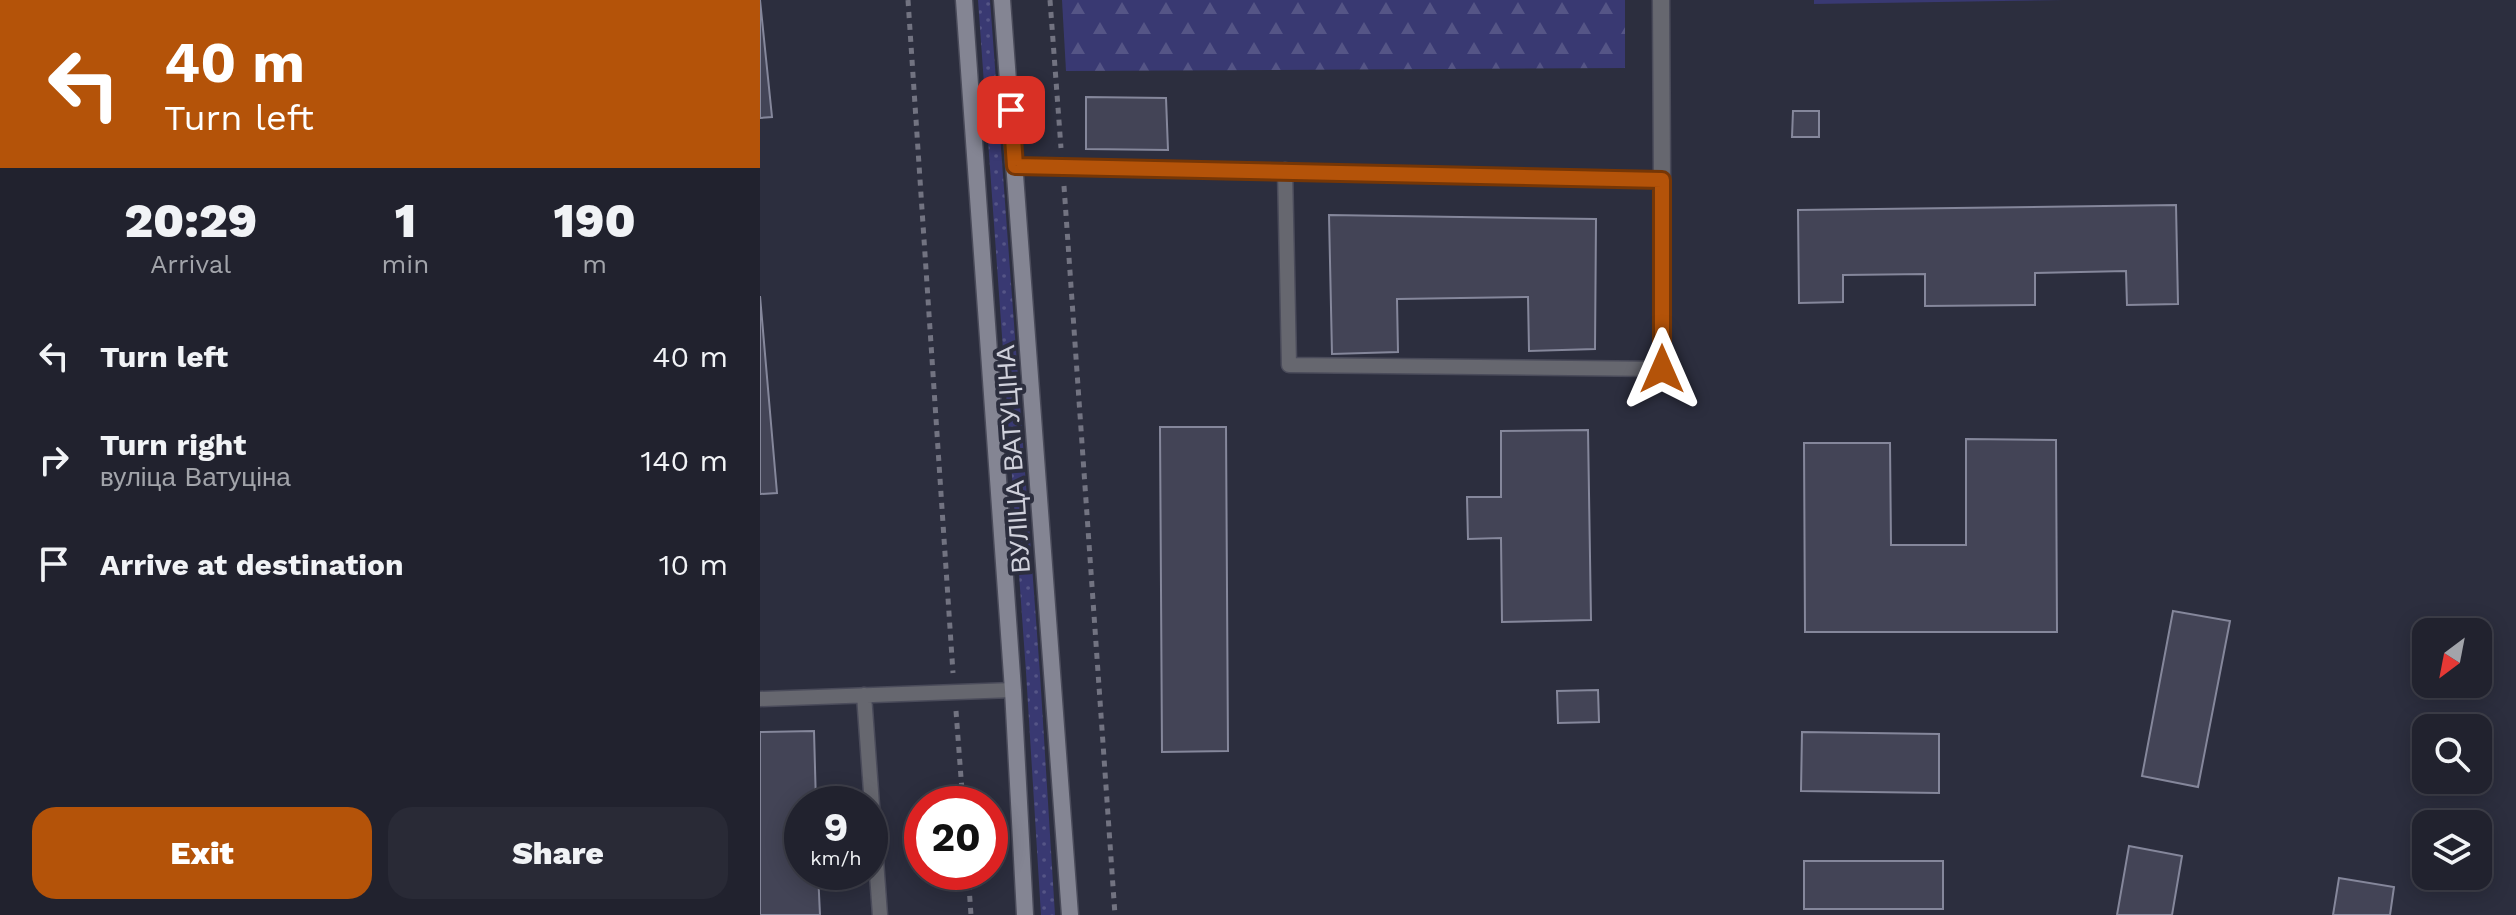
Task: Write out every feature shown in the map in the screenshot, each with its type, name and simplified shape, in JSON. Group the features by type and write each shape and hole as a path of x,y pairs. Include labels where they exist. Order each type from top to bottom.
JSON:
{"street":[{"name":"ВУЛІЦА ВАТУЦІНА","path":"964,0 1013,690 1025,915"},
{"name":"ВУЛІЦА ВАТУЦІНА","path":"1002,0 1070,915"},
{"path":"1661,0 1662,180"}],"lane":[{"path":"1015,166 1285,170 1662,180 1662,369 1289,365 1285,170"},
{"path":"760,699 1013,690"},
{"path":"864,695 880,915"}],"path":[{"path":"908,0 962,786"},
{"path":"1050,0 1115,915"},
{"path":"969,890 971,915"}],"green space":[{"path":"978,0 990,0 1055,915 1041,915"},
{"path":"1062,0 1625,0 1625,68 1066,71"},
{"path":"1814,0 2064,0 1814,4"}],"building":[{"path":"760,0 772,117 760,118"},
{"path":"1086,97 1166,98 1168,150 1086,149"},
{"path":"1793,111 1819,111 1819,137 1792,137"},
{"path":"2176,205 2178,304 2127,305 2126,271 2035,273 2035,305 1925,306 1925,274 1843,275 1843,302 1799,303 1798,210"},
{"path":"1329,215 1596,219 1595,349 1529,351 1528,297 1397,299 1398,352 1332,354"},
{"path":"760,296 777,493 760,494"},
{"path":"1160,427 1226,427 1228,751 1162,752"},
{"path":"1588,430 1591,620 1502,622 1501,538 1468,539 1467,497 1501,497 1501,431"},
{"path":"1966,439 2056,440 2057,632 1805,632 1804,443 1890,443 1891,545 1966,545"},
{"path":"2173,611 2230,621 2198,787 2142,776"},
{"path":"1598,690 1599,722 1558,723 1557,691"},
{"path":"814,731 816,786 784,786 784,890 819,890 820,915 760,915 760,732"},
{"path":"1802,732 1939,734 1939,793 1801,791"},
{"path":"2129,846 2182,856 2172,915 2117,915"},
{"path":"1804,861 1943,861 1943,909 1804,909"},
{"path":"2339,878 2394,887 2390,915 2333,915"}],"route":[{"path":"1011,110 1015,166 1662,180 1662,369"}]}
